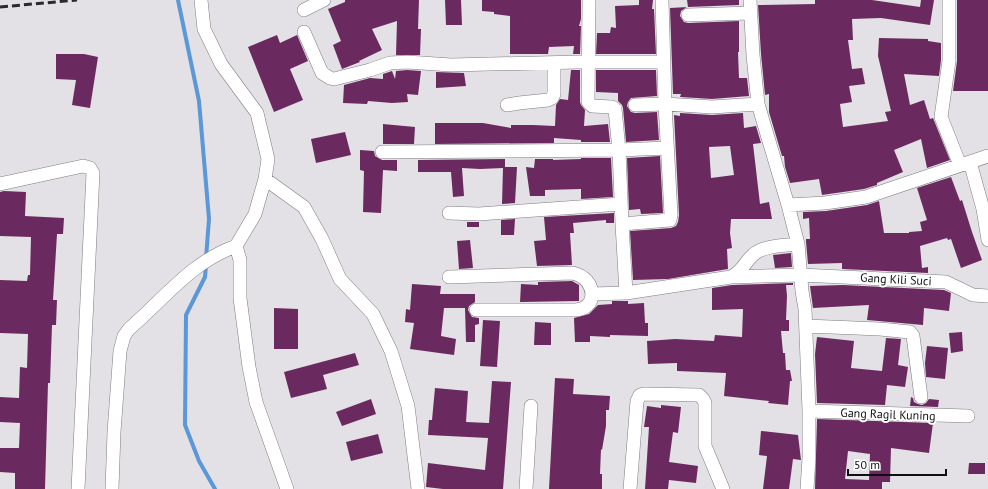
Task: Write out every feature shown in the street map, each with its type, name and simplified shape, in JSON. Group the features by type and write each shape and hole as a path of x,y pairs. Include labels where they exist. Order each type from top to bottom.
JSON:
{"street":[{"path":"112,489 114,432 120,351 124,336 129,329 194,268 222,251 236,246 255,214 265,179 268,159 257,113 221,64 204,29 201,0"},
{"path":"304,10 324,0"},
{"path":"589,0 588,102 592,106 612,107 615,110 619,150 626,293"},
{"path":"622,224 670,219 671,215 665,104 662,0"},
{"path":"750,0 753,55 758,104 798,244 806,326 809,411 809,458 807,489"},
{"path":"949,0 949,61 940,114 943,124 965,163 982,209 988,240"},
{"path":"688,15 751,14"},
{"path":"304,32 322,73 330,78 344,77 390,63 407,62 451,65 664,62"},
{"path":"506,105 548,100 552,98 554,94 554,63"},
{"path":"635,105 665,104 706,107 758,104"},
{"path":"382,152 619,150 667,148"},
{"path":"788,205 825,203 866,197 988,156"},
{"path":"0,184 83,166 90,168 93,173 78,489"},
{"path":"265,179 304,207 322,239 340,279 373,314 391,351 408,406 418,489"},
{"path":"449,213 479,214 621,204"},
{"path":"731,277 739,273 749,259 758,251 798,244"},
{"path":"236,246 240,260 240,298 249,366 256,402 287,489"},
{"path":"449,277 573,273 578,274 586,280 590,286 592,294 589,305 580,310 476,310"},
{"name":"Gang Kili Suci","path":"592,294 626,293 731,277 801,275 946,282 973,295 988,296"},
{"path":"806,326 880,329 910,332 913,336 920,397"},
{"path":"630,489 637,401 640,395 644,394 698,395 703,399 705,405 705,446 723,489"},
{"path":"526,489 531,406"},
{"name":"Gang Ragil Kuning","path":"809,411 968,416"}],"building":[{"path":"345,0 419,0 418,29 421,29 420,55 396,55 397,21 372,29 382,50 359,61 360,62 342,69 333,45 341,41 328,9 345,2"},
{"path":"445,0 461,0 462,25 446,25"},
{"path":"482,0 581,0 581,19 579,26 581,26 580,54 573,54 574,46 549,47 548,54 510,54 510,16 482,11"},
{"path":"639,0 653,0 652,9 654,9 656,54 596,54 597,33 610,33 611,27 616,28 615,6 639,5"},
{"path":"687,0 739,0 739,5 688,7"},
{"path":"815,0 872,0 920,7 921,0 934,0 930,25 881,18 852,19 853,40 848,40 852,69 862,68 865,84 849,86 852,102 840,104 843,127 888,121 885,112 891,111 878,56 879,38 928,39 928,41 941,43 939,76 904,74 910,105 924,100 930,119 933,118 950,160 927,168 921,139 894,150 903,172 877,183 877,185 864,189 822,195 819,179 790,183 785,167 784,156 782,156 769,112 769,94 765,95 758,5 815,4"},
{"path":"957,0 988,0 988,91 953,91 957,61"},
{"path":"687,7 681,11 680,16 684,22 739,21 739,78 747,78 749,96 712,99 680,97 681,94 673,94 670,8"},
{"path":"277,35 280,43 297,35 308,61 290,69 303,100 274,112 248,47"},
{"path":"56,54 84,54 98,57 90,108 72,105 76,80 56,79"},
{"path":"571,70 580,70 580,102 585,110 584,126 608,124 610,142 581,142 581,140 554,138 554,143 435,144 435,123 483,123 511,128 511,125 555,126 556,105 560,99 568,100"},
{"path":"596,70 656,70 657,96 631,98 627,106 631,112 635,113 657,112 659,140 626,142 623,108 618,101 618,93 596,92"},
{"path":"392,71 395,79 396,71 421,71 418,95 407,94 408,102 392,103 368,101 367,104 343,103 344,85 370,78 383,79 383,74"},
{"path":"436,72 464,73 466,86 436,88"},
{"path":"680,113 712,115 743,113 744,128 756,126 761,143 753,144 760,204 769,202 772,219 731,219 730,233 732,248 727,249 728,269 668,279 633,280 630,231 671,228 676,226 678,222 679,215 674,115 680,116","holes":["730,146 734,175 711,178 709,147"]},
{"path":"383,124 415,127 414,144 383,144"},
{"path":"345,132 351,155 316,163 311,139"},
{"path":"360,150 374,151 375,156 382,160 397,160 397,171 383,170 381,213 363,212 364,171 360,170"},
{"path":"660,156 663,213 641,214 640,209 629,210 627,158"},
{"path":"611,158 613,197 581,199 581,189 545,190 545,196 530,196 526,167 534,168 535,159 553,160"},
{"path":"505,159 505,167 517,167 515,203 502,204 503,168 462,168 464,196 453,197 451,172 418,172 418,160"},
{"path":"951,177 960,201 962,200 982,260 961,268 951,239 948,240 947,238 920,246 922,268 928,267 928,273 842,269 842,263 808,264 806,239 810,239 809,218 803,219 803,212 826,211 867,205 879,201 884,233 909,233 922,231 920,222 927,220 917,188"},
{"path":"0,192 26,192 25,216 64,218 63,234 57,234 53,300 57,300 56,325 52,325 50,383 48,383 45,489 15,489 15,473 0,472 0,448 19,448 20,423 0,422 0,397 19,398 20,367 27,368 28,334 0,333 0,280 27,281 28,275 30,275 31,237 0,236"},
{"path":"614,213 614,223 606,223 606,220 573,223 574,233 570,233 572,265 537,266 534,241 546,240 544,217"},
{"path":"515,219 514,235 501,235 501,220"},
{"path":"467,222 479,222 479,227 467,227"},
{"path":"470,240 473,268 459,269 457,241"},
{"path":"791,253 792,267 775,268 773,255"},
{"path":"572,281 579,285 579,301 520,302 521,284 538,285 538,282"},
{"path":"793,283 793,285 786,285 786,320 789,320 789,331 781,331 786,370 790,370 792,381 790,381 788,405 768,403 769,401 724,396 726,373 677,371 677,363 648,364 647,341 675,339 714,341 715,335 742,337 743,309 712,310 712,288 732,285"},
{"path":"412,284 441,286 440,294 475,294 475,302 469,306 468,310 472,317 479,318 479,324 475,325 475,342 466,342 465,308 444,308 441,336 456,339 454,355 410,349 414,323 405,322 406,309 410,310"},
{"path":"843,285 944,290 951,293 949,311 924,308 923,325 867,320 869,305 813,308 810,286"},
{"path":"612,301 628,301 628,304 644,303 645,323 648,323 648,336 590,336 590,342 575,342 574,318 589,314 598,305 612,304"},
{"path":"274,308 298,309 298,349 274,349"},
{"path":"483,320 500,321 497,367 480,366"},
{"path":"535,322 551,323 551,345 534,345"},
{"path":"962,332 963,351 951,353 949,333"},
{"path":"817,337 854,341 851,368 882,371 886,338 901,339 898,365 908,367 905,387 887,385 885,405 817,403 815,354"},
{"path":"927,346 948,348 945,379 926,377 925,363"},
{"path":"355,353 359,365 323,375 327,389 291,398 284,372"},
{"path":"555,378 574,379 573,394 610,396 609,410 606,410 606,426 602,450 601,449 600,474 602,474 602,489 549,489"},
{"path":"492,381 511,382 503,489 443,489 426,487 428,463 485,470 488,438 428,435 429,420 432,420 435,388 468,391 466,422 489,423"},
{"path":"911,397 913,398 914,402 922,405 929,399 939,400 938,407 910,406"},
{"path":"371,399 376,414 342,426 336,412"},
{"path":"661,405 681,407 678,433 673,432 669,462 698,466 696,483 669,480 668,489 645,489 649,427 644,427 647,406 661,408"},
{"path":"817,419 933,423 929,453 891,448 890,482 882,482 882,489 815,489","holes":["848,451 870,454 869,480 845,479"]},
{"path":"761,431 798,435 801,460 793,459 789,489 763,489 767,456 759,455"},
{"path":"378,434 383,453 351,461 346,442"},
{"path":"969,463 985,463 985,474 968,474"}],"waterway":[{"path":"178,0 199,101 209,219 206,258"},
{"path":"206,265 205,277 186,315 185,425 199,461 215,489"}],"railway":[{"path":"0,7 77,0"}]}
